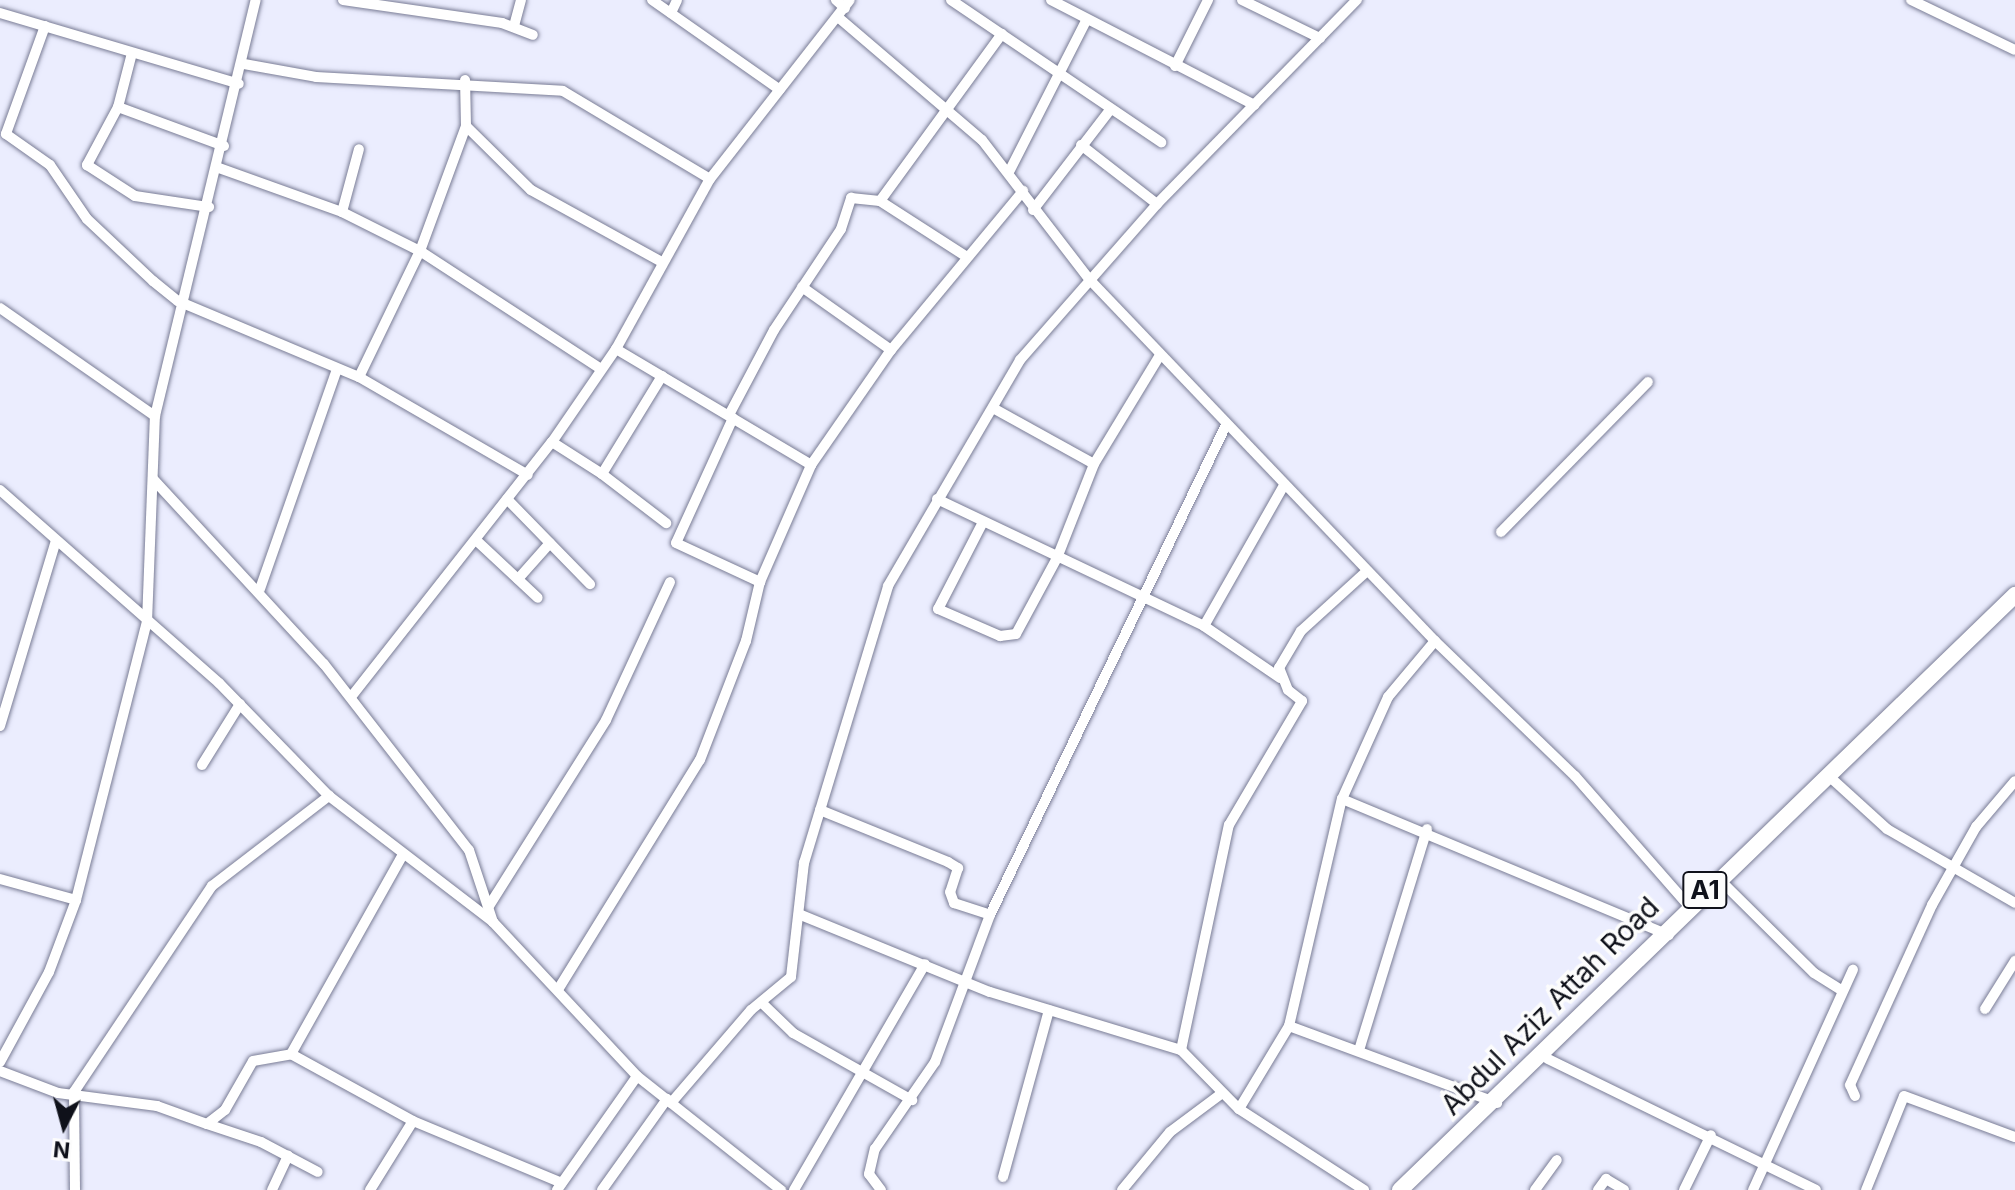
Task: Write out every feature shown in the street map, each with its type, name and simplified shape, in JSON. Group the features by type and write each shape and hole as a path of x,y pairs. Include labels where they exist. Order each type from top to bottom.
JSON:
{"highway":[{"name":"Abdul Aziz Attah Road","path":"1400,1190 1548,1059 1668,935 1689,906 2015,595"},
{"name":"Abdul Aziz Attah Road","path":"1410,1190 1668,935 1725,885 1831,778 2015,604"}],"street":[{"path":"0,1062 49,972 76,900 147,622 155,416 178,301 209,207 244,64 256,0"},
{"path":"343,0 514,26 533,35"},
{"path":"514,26 521,0"},
{"path":"652,0 780,90"},
{"path":"671,13 677,0"},
{"path":"836,0 951,108 1010,170 1033,210 1090,280 1435,641 1575,776 1689,906"},
{"path":"951,0 1059,70 1110,110 1161,142"},
{"path":"1051,0 1086,21 1254,105"},
{"path":"1175,66 1208,0"},
{"path":"1242,0 1320,38"},
{"path":"602,1190 669,1101 791,977 801,915 804,863 888,586 1020,360 1157,204 1357,0"},
{"path":"1911,0 2015,50"},
{"path":"351,697 552,442 616,349 710,179 845,8"},
{"path":"0,13 239,84"},
{"path":"1010,170 1086,21"},
{"path":"45,26 6,134 50,165 87,219 178,301 359,377 528,475"},
{"path":"880,201 951,108 1002,34"},
{"path":"132,53 118,107 90,154 91,171 135,196 209,207"},
{"path":"244,64 316,77 465,80 585,99 710,179"},
{"path":"359,377 420,251 466,126 465,80"},
{"path":"118,107 224,146"},
{"path":"1033,210 1110,110"},
{"path":"466,126 531,190 662,262"},
{"path":"1081,145 1157,204"},
{"path":"342,212 359,149"},
{"path":"219,168 342,212 420,251 601,369"},
{"path":"559,988 700,760 746,641 760,582 811,465 891,350 1023,191"},
{"path":"760,582 676,543 731,417 802,287 841,229 851,198 880,201 967,257"},
{"path":"802,287 891,350"},
{"path":"0,308 155,416"},
{"path":"616,349 811,465"},
{"path":"983,522 939,601 941,615 1000,636 1016,634 1057,558 1094,464 1160,355"},
{"path":"260,589 337,369"},
{"path":"602,474 662,376"},
{"path":"1501,532 1648,382"},
{"path":"993,408 1094,464"},
{"path":"881,1190 869,1161 935,1062 961,982 990,915 1094,712 1140,597 1226,425"},
{"path":"552,442 602,474 666,523"},
{"path":"153,479 260,589 351,697 469,850 493,922"},
{"path":"1204,626 1284,485"},
{"path":"0,490 240,704 329,796 402,856 493,922 559,988 637,1076 778,1189"},
{"path":"507,499 590,584"},
{"path":"937,499 1204,626 1280,678 1302,701 1229,825 1181,1050"},
{"path":"0,726 56,540"},
{"path":"477,541 538,598"},
{"path":"518,579 550,543"},
{"path":"1280,678 1301,631 1367,571"},
{"path":"489,906 606,720 670,582"},
{"path":"1239,1109 1289,1026 1342,799 1388,697 1435,641"},
{"path":"202,765 240,704"},
{"path":"1831,778 1887,829 1951,869 2015,903"},
{"path":"1855,1096 1850,1085 1951,869 2015,781"},
{"path":"75,1190 74,1092 212,886 329,796"},
{"path":"1342,799 1427,829 1668,935"},
{"path":"820,810 958,868 950,892 954,903 990,915"},
{"path":"1360,1047 1427,829"},
{"path":"291,1054 402,856"},
{"path":"0,879 76,900"},
{"path":"1725,885 1814,973 1841,990"},
{"path":"801,915 925,964 961,982 1181,1050 1239,1109 1364,1190"},
{"path":"1985,1009 2015,961"},
{"path":"794,1190 925,964"},
{"path":"1753,1190 1841,990 1853,970"},
{"path":"763,1004 793,1033 912,1100"},
{"path":"1003,1177 1049,1010"},
{"path":"1289,1026 1360,1047 1496,1102"},
{"path":"207,1124 225,1110 253,1061 291,1054 413,1121 560,1187 637,1076"},
{"path":"1548,1059 1711,1135 1816,1190"},
{"path":"0,1071 74,1092 157,1106 288,1156 318,1172"},
{"path":"1122,1190 1170,1132 1221,1094"},
{"path":"1866,1190 1904,1096 2015,1137"},
{"path":"370,1190 413,1121"},
{"path":"1684,1190 1711,1135"},
{"path":"272,1190 288,1156"},
{"path":"1535,1190 1557,1160"},
{"path":"1598,1190 1606,1179 1624,1190"}]}
